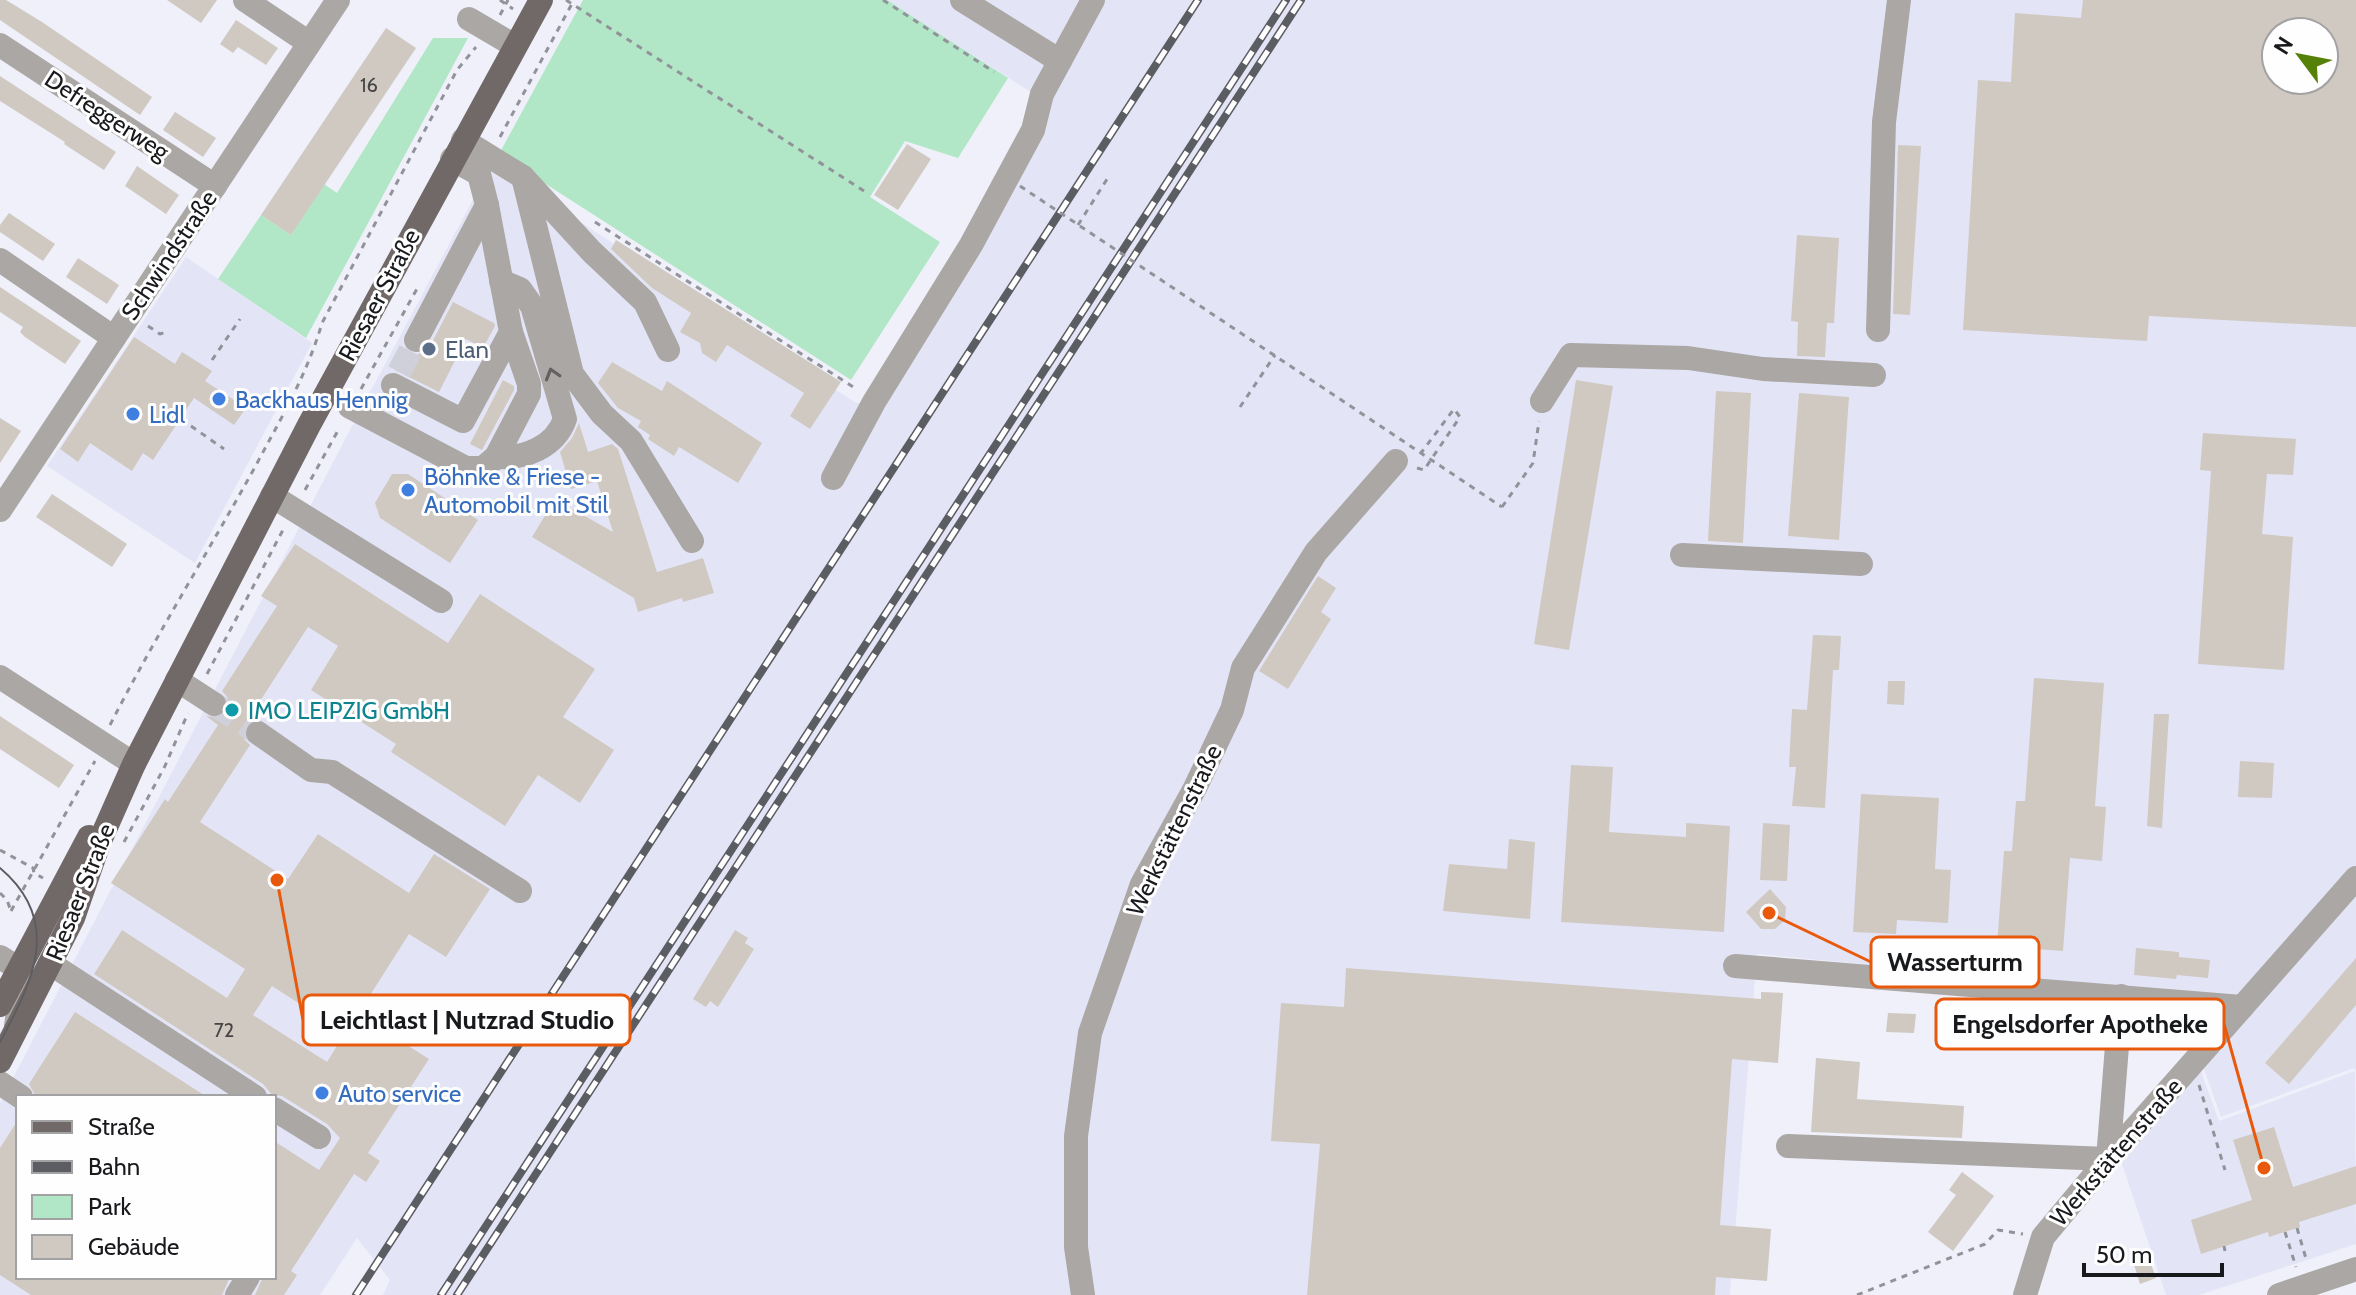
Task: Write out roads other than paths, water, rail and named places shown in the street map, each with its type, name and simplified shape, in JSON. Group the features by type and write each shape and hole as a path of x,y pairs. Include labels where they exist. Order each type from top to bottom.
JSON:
{"main road":[{"name":"Riesaer Straße","path":"0,1005 10,963 107,804 134,764 196,692 272,496 541,0"},
{"name":"Riesaer Straße","path":"7,1045 73,918 99,843 134,764"}],"street":[{"path":"245,0 309,43"},
{"name":"Schwindstraße","path":"0,510 10,474 114,338 338,0"},
{"path":"962,0 1060,61"},
{"path":"833,478 874,402 971,245 1033,130 1042,94 1093,0"},
{"path":"1878,330 1884,122 1899,0"},
{"path":"469,19 515,46"},
{"name":"Defreggerweg","path":"0,45 215,186"},
{"path":"458,150 490,156 523,177 592,252 645,302 668,350"},
{"path":"325,396 466,468 483,468 496,457 529,394 529,384 511,332 479,174 458,150"},
{"path":"523,177 572,374 602,414 631,441 692,541"},
{"path":"416,340 487,205"},
{"path":"0,260 114,338"},
{"path":"496,457 510,458 551,443 560,433 565,419 532,306 520,289 501,281"},
{"path":"453,462 463,421 511,332"},
{"path":"1542,401 1571,355 1688,358 1763,369 1874,375"},
{"path":"350,407 381,407 396,378 463,421"},
{"name":"Werkstättenstraße","path":"1083,1295 1076,1247 1076,1136 1090,1033 1142,884 1195,788 1232,710 1243,668 1316,552 1396,461"},
{"path":"272,496 441,601"},
{"path":"1682,555 1861,564"},
{"path":"0,677 134,764"},
{"path":"258,733 311,770 332,772 520,891"},
{"name":"Werkstättenstraße","path":"2025,1295 2043,1237 2188,1067 2356,878"},
{"path":"7,1045 23,980 10,963"},
{"path":"51,964 252,1095"},
{"path":"1735,966 2242,1007"},
{"path":"1788,1146 2108,1159 2121,996"},
{"path":"0,1083 18,1095"},
{"path":"276,1110 319,1137"},
{"path":"2279,1295 2356,1269"}],"tunnel":[{"path":"399,372 416,340"},
{"path":"214,704 258,733"}],"tram line":[{"path":"0,868 20,889 32,910 37,931 31,975 0,1042"}],"railway":[{"path":"356,1295 1198,0"},
{"path":"441,1295 1286,0"},
{"path":"457,1295 1301,0"}],"place":[{"name":"Elan","path":"429,349"},
{"name":"Backhaus Hennig","path":"219,399"},
{"name":"Lidl","path":"133,414"},
{"name":"Böhnke & Friese - Automobil mit Stil","path":"408,490"},
{"name":"IMO LEIPZIG GmbH","path":"232,710"},
{"name":"Leichtlast | Nutzrad Studio","path":"277,880"},
{"name":"Wasserturm","path":"1769,913"},
{"name":"Auto service","path":"322,1093"},
{"name":"Engelsdorfer Apotheke","path":"2264,1168"}]}
